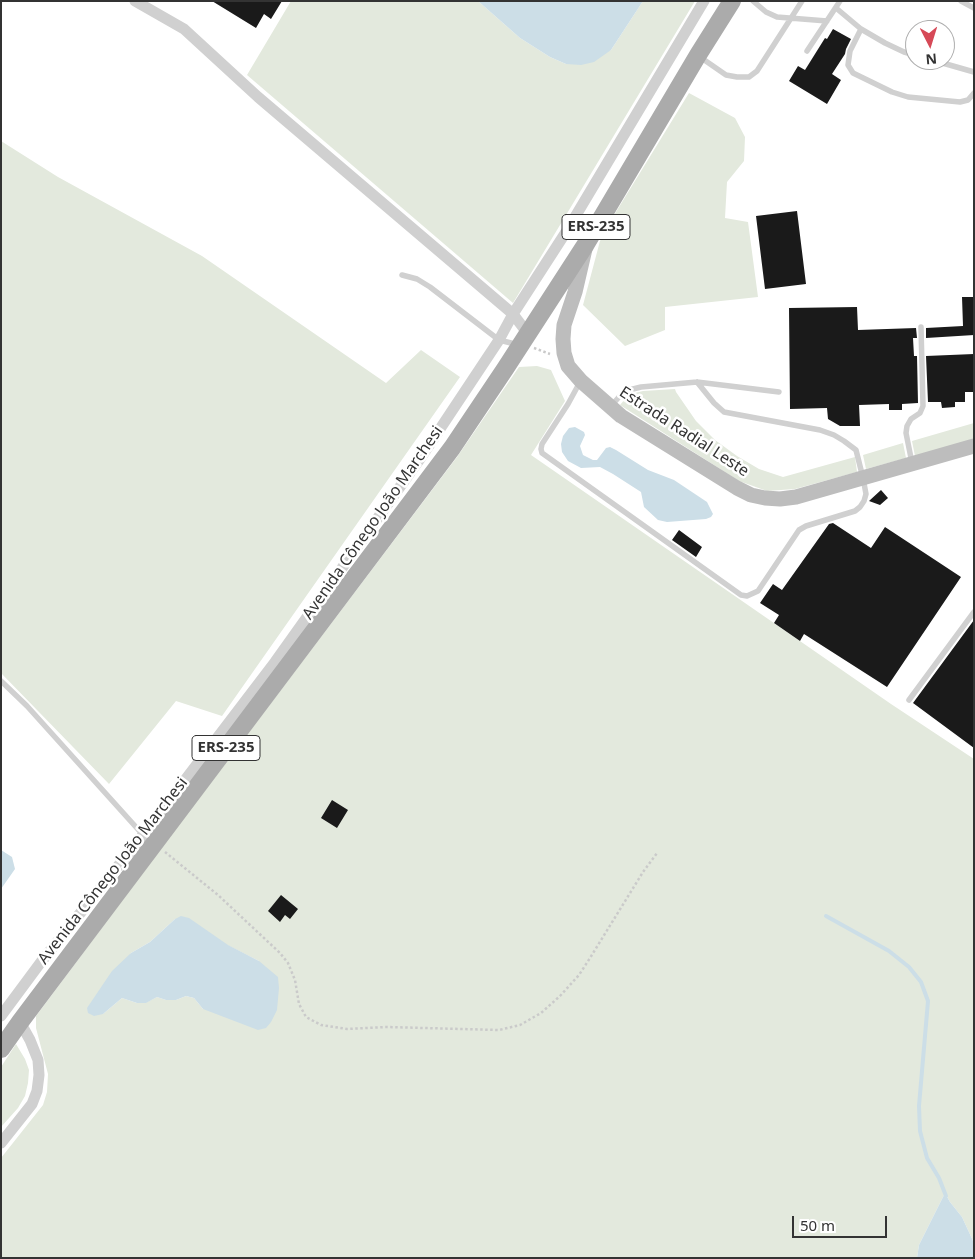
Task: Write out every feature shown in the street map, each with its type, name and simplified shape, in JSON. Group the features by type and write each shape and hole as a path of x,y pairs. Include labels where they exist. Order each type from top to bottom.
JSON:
{"main road":[{"name":"ERS-235","path":"1,1049 148,840 452,448 524,340 576,238 732,1"}],"street":[{"path":"135,1 184,29 258,96 513,314 524,340"},
{"name":"Avenida Cônego João Marchesi","path":"1,1016 42,962 148,840 422,456 513,314 576,238 704,1"},
{"name":"Estrada Radial Leste","path":"576,238 575,292 564,325 563,339 564,353 568,366 580,380 621,416 737,488 751,495 765,498 796,497 974,446"},
{"path":"1,1143 32,1104 37,1091 39,1076 38,1060 20,1022"}],"lane":[{"path":"753,1 766,12 777,17 827,21"},
{"path":"698,55 726,75 749,77 757,71 802,1"},
{"path":"807,51 840,1"},
{"path":"961,1 974,8"},
{"path":"836,8 861,29 905,52"},
{"path":"861,29 850,51 848,65 853,73 892,92 908,97 960,102 968,100 974,93"},
{"path":"955,67 974,72"},
{"path":"402,275 430,286 498,340 524,340"},
{"path":"913,464 906,433 910,419 920,413 923,406 921,327"},
{"path":"580,380 568,404 542,444 542,454 741,595 747,596 758,591 800,530 806,526 856,511 860,507 866,494 863,478 856,450 834,434 724,412 697,382"},
{"path":"610,407 629,390 641,387 697,382 779,392"},
{"path":"909,700 974,612"},
{"path":"1,681 27,706 148,840"}],"path":[{"path":"524,340 535,348 551,354 568,366"},
{"path":"148,840 218,895 280,953 288,963 295,980 299,1004 306,1017 321,1025 346,1029 387,1027 499,1030 520,1025 540,1013 560,996 578,975 657,853"}],"shaded area":[{"path":"291,1 478,1 520,38 550,57 566,64 611,50 643,1 695,1 513,303 247,75"},
{"path":"478,1 643,1 611,50 594,62 581,65 566,64 550,57 520,38"},
{"path":"689,93 735,118 745,137 744,161 727,182 725,218 748,222 758,297 665,307 665,330 625,346 583,305 600,241"},
{"path":"1,141 58,177 202,256 386,383 421,350 460,377 222,716 176,701 109,784 1,673"},
{"path":"537,366 551,370 565,401 531,455 891,704 974,759 974,1243 962,1217 945,1193 919,1245 917,1258 1,1258 1,1158 43,1105 47,1092 48,1074 36,1028 36,1016 457,457 519,367","holes":["175,919 259,961 203,1009 194,998 186,996 176,1000 166,1000 157,997 145,1003 137,1003 122,998 103,1014 131,953 150,942"]},
{"path":"675,389 696,421 715,440 759,469 783,477 855,457 857,472 795,489 767,491 739,481 620,405 631,394 643,391"},
{"path":"974,423 974,439 915,456 912,441"},
{"path":"575,427 584,432 585,435 580,446 583,455 597,460 606,448 610,447 648,470 674,480 707,502 713,514 706,519 667,522 658,520 644,507 641,492 600,467 581,468 568,461 562,452 561,444 563,436 569,428"},
{"path":"903,443 906,458 866,469 863,455"},
{"path":"1,850 12,857 15,869 1,889"},
{"path":"181,916 189,918 228,945 259,961 278,977 277,1010 266,1028 258,1030 203,1009 194,998 186,996 176,1000 166,1000 157,997 146,1003 137,1003 122,998 103,1014 94,1016 88,1013 87,1008 112,971 131,953 150,942 175,919"},
{"path":"16,1044 29,1070 28,1083 25,1096 18,1108 1,1127 1,1067"},
{"path":"945,1193 962,1217 974,1243 974,1258 917,1258 919,1245"}],"building":[{"path":"212,1 282,1 271,19 264,14 256,28"},
{"path":"833,29 851,39 845,54 832,74 841,80 827,104 789,81 798,66 805,70 825,38 827,39"},
{"path":"797,211 806,284 765,289 756,216"},
{"path":"962,297 974,297 974,335 926,338 926,328 963,326"},
{"path":"857,307 858,330 916,328 917,338 913,338 914,356 917,356 918,403 902,404 902,410 889,410 889,404 859,405 860,426 840,426 828,419 827,408 790,409 789,308"},
{"path":"974,354 974,392 965,392 965,402 955,402 955,407 942,408 941,402 928,402 926,356"},
{"path":"881,490 888,498 880,505 869,501"},
{"path":"833,523 871,548 885,527 961,577 887,687 804,634 800,641 774,623 779,615 760,603 773,584 782,590 829,524"},
{"path":"679,530 702,547 696,557 672,540"},
{"path":"974,620 974,748 913,703"},
{"path":"332,800 348,810 337,828 321,818"},
{"path":"281,895 298,909 290,919 285,915 280,922 268,911"}],"waterway":[{"path":"826,916 889,951 909,967 921,982 928,1001 919,1106 920,1131 927,1158 939,1178 946,1196"}]}
